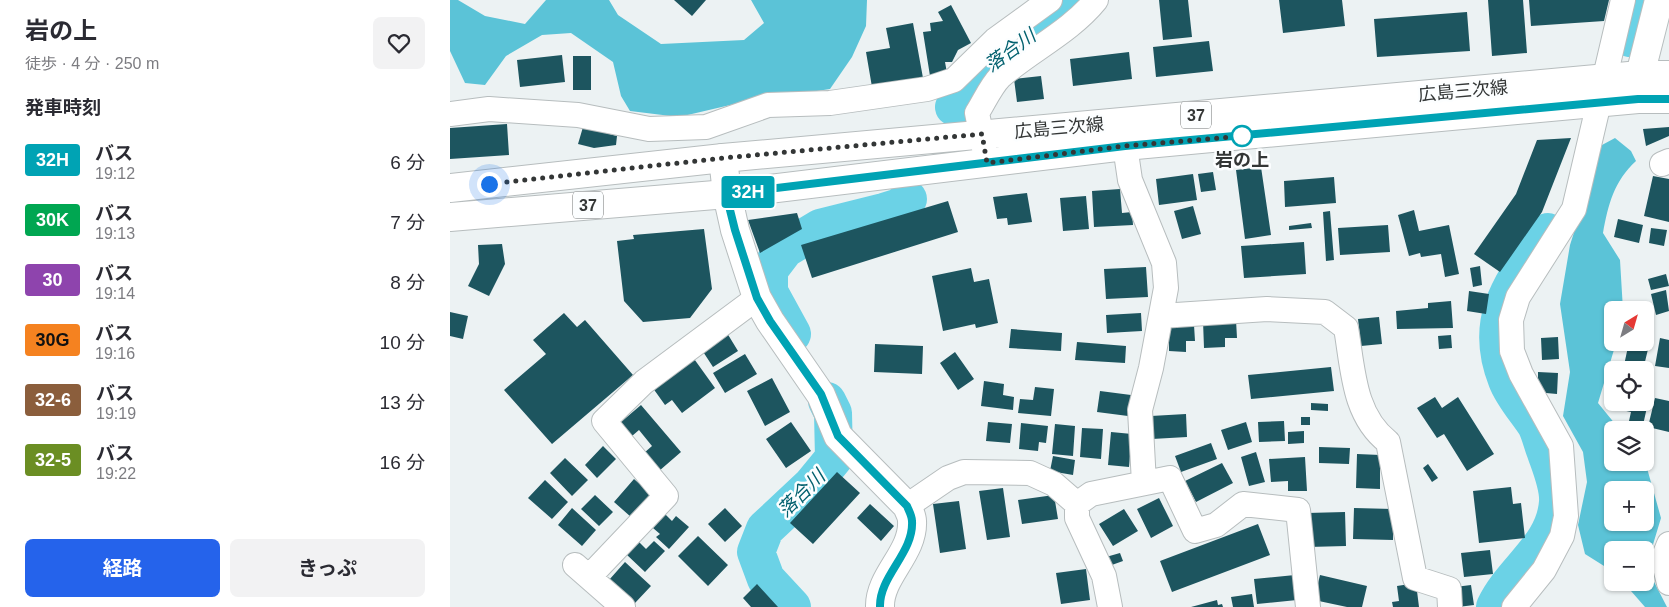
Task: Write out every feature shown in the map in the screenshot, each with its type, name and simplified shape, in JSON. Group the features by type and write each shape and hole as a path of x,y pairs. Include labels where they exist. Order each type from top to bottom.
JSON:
{"main road":[{"path":"1639,87 1660,0"},
{"name":"広島三次線","path":"450,217 726,194 1639,87 1669,75"},
{"name":"広島三次線","path":"1639,87 1669,99"},
{"name":"広島三次線","path":"450,188 723,158 982,134 1602,91"},
{"path":"723,158 726,194 735,230 757,298 770,321 821,394 838,436 907,506 912,522 908,542 882,592 877,606"}],"street":[{"path":"450,114 489,109 578,115 649,129 706,127 768,105 830,103 927,89 954,80 995,40 1050,0"},
{"path":"987,163 977,113 999,78 1052,40 1087,11 1096,0"},
{"path":"1514,607 1544,570 1562,536 1566,516 1561,446 1521,374 1512,351 1511,320 1518,297 1574,209 1623,0"},
{"path":"1125,146 1130,180 1164,263 1166,288 1140,410 1144,483"},
{"path":"623,607 582,571 666,496 604,421 644,382 757,298"},
{"path":"1161,316 1268,309 1324,312 1346,328 1361,409 1374,432 1388,442 1415,578 1449,589 1450,607"},
{"path":"907,506 948,478 964,472 1030,473 1054,484 1077,504 1077,518 1104,576 1110,607"},
{"path":"1077,504 1091,494 1170,478 1195,531 1216,525 1243,504 1298,510 1308,607"},
{"path":"1669,544 1663,559 1669,583"}],"shaded area":[{"path":"450,0 458,0 485,16 525,24 546,0 609,0 618,15 661,44 744,40 764,23 751,0 867,0 866,26 852,57 830,89 743,102 679,117 630,111 621,96 613,62 571,33 542,35 506,56 485,85 465,83 450,51"},
{"path":"1615,138 1631,151 1636,161 1617,185 1607,213 1603,233 1620,260 1622,301 1604,301 1604,351 1614,351 1611,361 1604,361 1604,383 1598,403 1613,421 1604,421 1604,471 1648,471 1651,481 1604,481 1604,531 1654,531 1654,493 1661,518 1654,541 1604,541 1604,566 1585,554 1578,525 1587,482 1583,452 1563,416 1570,372 1560,304 1570,245 1602,145"},
{"path":"1654,582 1667,607 1645,607 1631,591 1654,591"}],"building":[{"path":"674,0 706,0 692,16"},
{"path":"1159,0 1188,0 1192,37 1163,40"},
{"path":"1279,0 1342,0 1345,26 1283,33"},
{"path":"1488,0 1523,0 1527,53 1492,56"},
{"path":"1529,0 1609,0 1604,21 1531,26"},
{"path":"951,5 971,43 958,50 952,62 945,62 947,73 930,76 923,32 931,31 930,23 943,21 938,12"},
{"path":"1467,12 1470,51 1377,57 1374,19"},
{"path":"913,23 923,78 872,87 866,52 890,48 886,28"},
{"path":"1209,41 1213,71 1156,77 1153,47"},
{"path":"1129,52 1132,79 1073,86 1070,59"},
{"path":"562,55 565,82 520,87 517,60"},
{"path":"573,56 591,56 591,90 573,90"},
{"path":"1041,76 1044,99 1017,102 1014,79"},
{"path":"507,124 509,155 450,159 450,128"},
{"path":"583,127 617,136 616,145 594,148 578,144"},
{"path":"1669,127 1669,136 1646,146 1643,129"},
{"path":"1571,138 1542,212 1500,272 1474,254 1516,194 1537,140"},
{"path":"1261,167 1271,235 1245,239 1236,170"},
{"path":"1213,172 1216,190 1201,192 1198,174"},
{"path":"1193,174 1197,200 1159,205 1156,179"},
{"path":"1653,176 1669,179 1669,222 1644,216"},
{"path":"1334,177 1336,203 1285,207 1284,181"},
{"path":"1120,189 1122,213 1132,212 1133,225 1094,227 1092,191"},
{"path":"1027,193 1032,222 1008,225 1007,218 997,219 993,197"},
{"path":"1086,196 1089,229 1063,231 1060,198"},
{"path":"948,201 958,232 812,278 801,245"},
{"path":"1193,206 1201,234 1182,239 1174,211"},
{"path":"1414,210 1419,231 1449,225 1459,274 1445,277 1441,254 1421,257 1420,253 1409,256 1398,215"},
{"path":"1330,211 1334,260 1326,261 1323,212"},
{"path":"797,213 802,229 760,253 748,220"},
{"path":"1618,219 1643,225 1639,243 1614,237"},
{"path":"1311,223 1312,228 1289,230 1289,226"},
{"path":"1388,225 1390,252 1340,255 1338,228"},
{"path":"1651,228 1667,230 1664,246 1649,243"},
{"path":"704,229 712,289 690,318 643,322 624,301 617,241 634,239 633,235"},
{"path":"1304,242 1306,274 1244,278 1241,246"},
{"path":"502,244 505,264 489,296 468,286 479,264 478,245"},
{"path":"1480,266 1482,285 1473,287 1470,268"},
{"path":"1146,267 1148,297 1106,299 1104,269"},
{"path":"971,268 974,282 989,279 998,323 976,328 975,324 943,331 932,276"},
{"path":"1666,274 1669,286 1651,290 1648,279"},
{"path":"1666,290 1669,311 1656,315 1651,294"},
{"path":"1469,291 1489,294 1486,314 1467,311"},
{"path":"1451,301 1453,328 1397,329 1396,311 1428,308 1428,303"},
{"path":"450,312 468,316 463,339 450,336"},
{"path":"564,313 577,327 585,320 633,375 552,444 504,390 546,354 533,340"},
{"path":"1141,313 1142,331 1107,333 1106,315"},
{"path":"1379,317 1382,344 1361,346 1358,319"},
{"path":"1236,320 1237,338 1225,338 1225,347 1204,348 1203,321"},
{"path":"1169,325 1194,325 1195,341 1186,341 1186,352 1169,351"},
{"path":"1011,329 1062,333 1061,351 1009,348"},
{"path":"727,333 738,351 713,367 700,347"},
{"path":"1451,335 1452,348 1439,349 1438,336"},
{"path":"1558,337 1559,359 1542,360 1541,338"},
{"path":"1660,338 1669,340 1669,368 1655,366"},
{"path":"1077,342 1126,346 1125,363 1075,360"},
{"path":"875,344 923,346 922,374 874,372"},
{"path":"1627,351 1648,351 1645,361 1625,361"},
{"path":"955,352 974,379 958,390 940,363"},
{"path":"745,354 757,374 725,393 713,373"},
{"path":"692,356 715,388 682,413 672,400 665,405 650,384"},
{"path":"1331,367 1334,391 1251,399 1248,375"},
{"path":"1538,372 1558,373 1557,394 1546,393 1538,384"},
{"path":"772,378 790,412 765,426 747,391"},
{"path":"984,381 1004,384 1003,395 1014,397 1013,410 981,406"},
{"path":"1035,387 1054,389 1051,416 1018,413 1020,399 1033,400"},
{"path":"1100,391 1131,395 1128,416 1097,412"},
{"path":"1435,397 1442,408 1458,397 1494,454 1467,471 1444,434 1437,438 1417,408"},
{"path":"1655,398 1669,401 1669,432 1654,428 1654,421 1649,421 1652,411 1654,411"},
{"path":"1311,403 1328,404 1328,411 1311,410"},
{"path":"641,405 681,452 659,471 644,453 652,446 639,430 632,436 621,422"},
{"path":"1626,411 1646,411 1644,421 1629,421 1631,412"},
{"path":"1186,414 1187,437 1152,439 1151,416"},
{"path":"1301,417 1310,417 1310,425 1301,425"},
{"path":"1284,421 1285,441 1259,442 1258,422"},
{"path":"791,422 811,451 786,468 766,439"},
{"path":"988,422 1012,424 1010,443 986,441"},
{"path":"1246,422 1252,442 1228,450 1221,430"},
{"path":"1021,423 1048,426 1046,443 1039,442 1038,451 1019,449"},
{"path":"1055,424 1075,426 1073,456 1052,454"},
{"path":"1082,428 1103,429 1101,459 1080,457"},
{"path":"1304,431 1304,443 1288,444 1288,432"},
{"path":"1111,432 1132,434 1129,467 1108,465"},
{"path":"1211,443 1217,459 1181,472 1175,456"},
{"path":"603,446 616,459 597,478 585,465"},
{"path":"1319,447 1350,448 1349,464 1319,463"},
{"path":"1256,452 1265,482 1249,486 1241,457"},
{"path":"1357,454 1380,455 1380,489 1356,488"},
{"path":"1053,456 1075,460 1073,475 1050,471"},
{"path":"1305,457 1307,491 1288,491 1288,481 1271,482 1269,459"},
{"path":"565,458 588,480 572,496 550,473"},
{"path":"1222,463 1233,483 1196,502 1185,481"},
{"path":"1428,464 1438,478 1432,482 1423,468"},
{"path":"837,472 860,493 813,544 790,523"},
{"path":"634,479 652,495 631,517 614,502"},
{"path":"545,480 568,502 552,519 528,498"},
{"path":"1511,487 1513,504 1521,503 1525,538 1479,543 1473,491"},
{"path":"1003,488 1010,537 987,540 979,491"},
{"path":"595,495 613,512 599,526 581,509"},
{"path":"1054,495 1058,519 1022,524 1018,500"},
{"path":"1159,498 1173,526 1151,538 1137,509"},
{"path":"959,501 966,549 940,553 933,504"},
{"path":"870,504 894,526 881,541 857,518"},
{"path":"572,508 596,530 582,546 558,525"},
{"path":"725,508 742,526 725,542 708,524"},
{"path":"1354,508 1393,509 1393,540 1353,539"},
{"path":"1124,509 1138,531 1113,546 1099,524"},
{"path":"1345,512 1346,546 1308,547 1307,513"},
{"path":"665,514 672,521 676,516 689,527 669,549 656,537 660,534 653,528"},
{"path":"1258,524 1270,555 1172,592 1160,561"},
{"path":"698,536 728,565 708,586 678,556"},
{"path":"638,541 646,549 654,541 665,551 645,572 626,554"},
{"path":"1490,550 1493,574 1464,577 1461,553"},
{"path":"1120,553 1123,561 1109,566 1106,557"},
{"path":"625,562 651,586 635,603 609,580"},
{"path":"1086,569 1090,600 1061,604 1056,573"},
{"path":"1295,575 1297,600 1257,604 1254,579"},
{"path":"1320,575 1367,586 1362,607 1347,607 1314,600"},
{"path":"1416,583 1419,607 1393,607 1392,602 1399,601 1397,586"},
{"path":"757,584 778,607 751,607 743,598"},
{"path":"1471,585 1474,605 1458,607 1455,587"},
{"path":"1252,594 1254,607 1233,607 1231,597"},
{"path":"1217,600 1218,605 1222,604 1223,607 1191,607"}],"waterway":[{"name":"落合川","path":"954,107 981,70 1066,9 1073,0"},
{"path":"1630,38 1639,0"},
{"name":"落合川","path":"792,334 769,292 769,270 785,249 820,228 900,207 908,199"},
{"path":"1495,607 1503,593 1549,532 1555,518 1558,502 1556,482 1537,428 1516,398 1507,380 1500,358 1498,337 1500,318 1513,284 1548,232"},
{"name":"落合川","path":"792,607 766,579 756,552 765,529 811,486 834,458 833,413 827,401"}],"bus line":[{"name":"32H","path":"880,607 882,592 908,542 912,522 907,506 838,436 821,394 770,321 757,298 735,230 726,194 1125,146 1638,99 1669,99"}],"place":[{"name":"岩の上","path":"1242,136"}],"route":[{"path":"489,184 723,158 982,134 987,163 1125,146 1242,136"}]}
